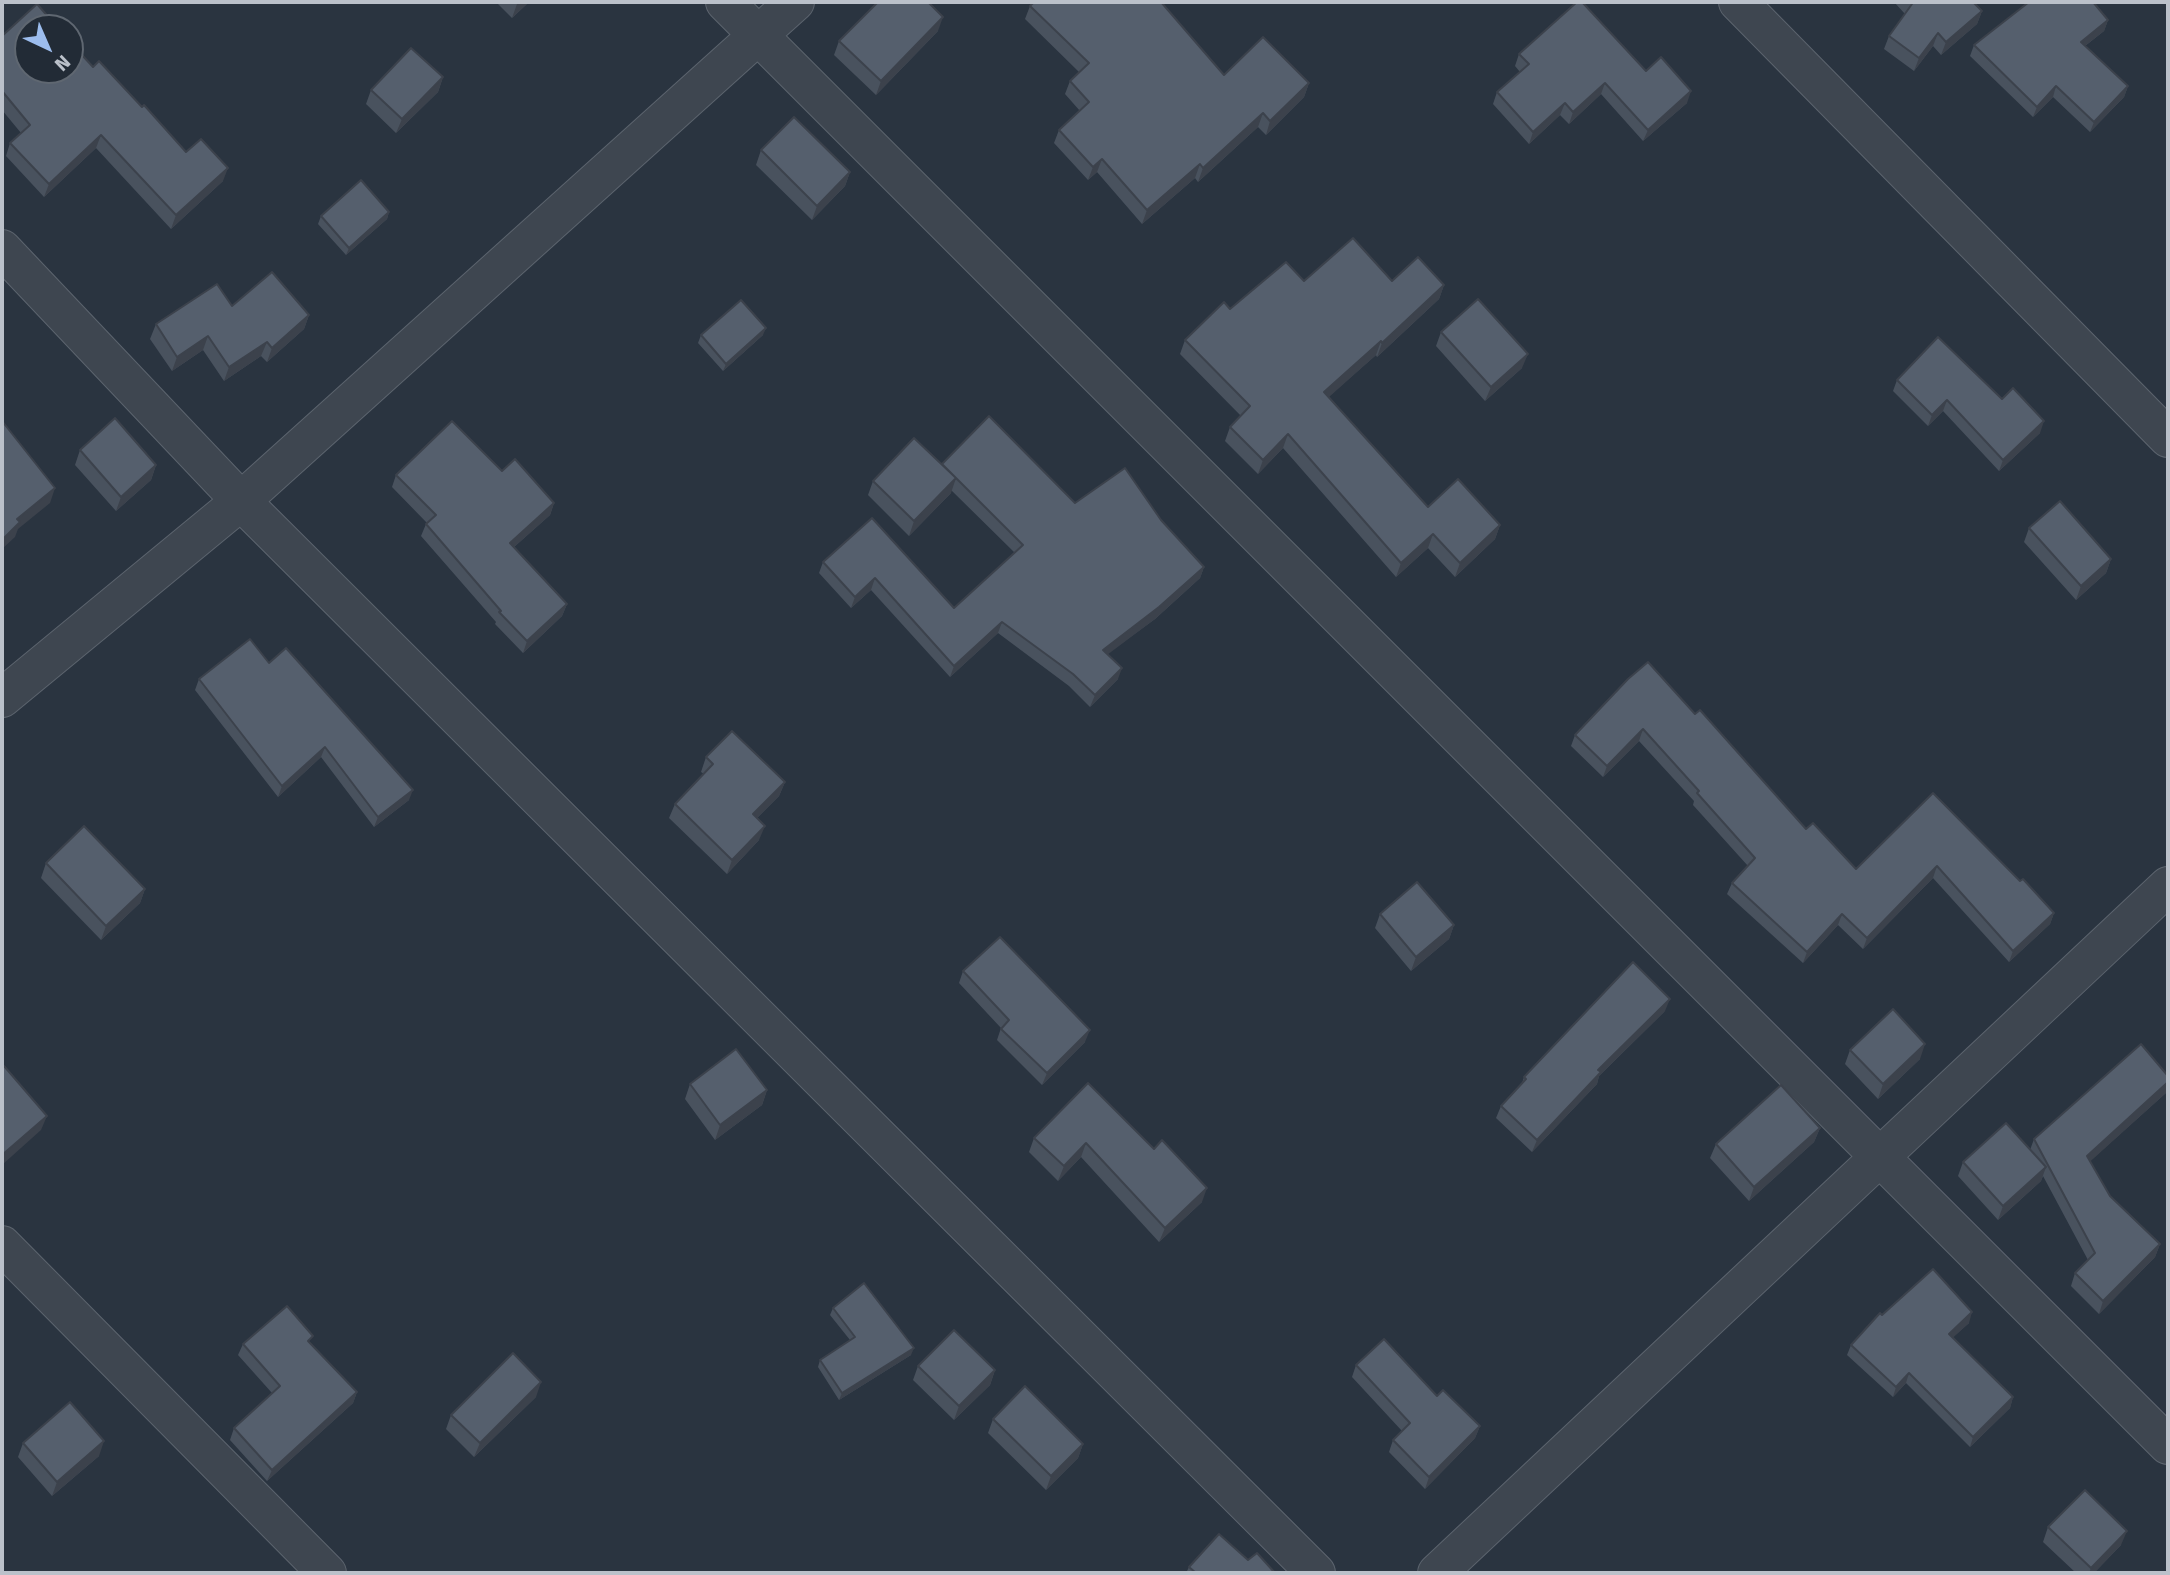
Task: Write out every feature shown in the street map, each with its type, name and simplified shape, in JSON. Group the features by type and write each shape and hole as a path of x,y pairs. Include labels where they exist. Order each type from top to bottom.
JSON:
{"street":[{"path":"725,2 2168,1445"},
{"path":"2,698 241,501 795,2"},
{"path":"1738,2 2168,438"},
{"path":"2,249 241,501 1316,1573"},
{"path":"1437,1573 2168,886"},
{"path":"2,1245 327,1573"}],"building":[{"path":"878,2 928,2 943,17 881,81 839,41"},
{"path":"1034,2 1161,2 1224,75 1263,37 1309,83 1270,121 1263,113 1203,168 1200,164 1147,210 1102,159 1093,167 1059,130 1089,102 1070,81 1089,63 1030,6"},
{"path":"1577,2 1582,2 1646,71 1661,57 1691,91 1648,130 1605,83 1573,112 1565,103 1533,132 1497,92 1529,64 1519,54"},
{"path":"1910,2 1973,2 1982,11 1946,42 1938,33 1919,58 1889,36 1912,4"},
{"path":"2029,2 2093,2 2108,20 2081,42 2128,86 2094,122 2056,86 2037,107 1974,45"},
{"path":"37,4 46,14 26,14"},
{"path":"14,25 14,84 84,84 84,57 93,67 99,61 142,107 144,105 186,152 201,139 228,168 176,215 101,135 49,184 10,143 30,125 2,91 2,36"},
{"path":"411,48 443,77 402,119 371,90"},
{"path":"794,117 850,172 817,206 761,150"},
{"path":"361,180 389,212 349,248 321,216"},
{"path":"1353,238 1392,281 1418,257 1444,285 1324,392 1428,507 1458,479 1500,525 1460,563 1433,534 1401,563 1288,434 1263,460 1230,427 1250,406 1185,340 1224,302 1230,309 1286,262 1304,281"},
{"path":"272,272 309,315 272,348 267,342 229,367 208,336 177,357 156,324 217,284 232,306"},
{"path":"1478,299 1528,354 1491,387 1441,332"},
{"path":"741,300 766,328 726,364 701,335"},
{"path":"1938,337 2002,399 2013,388 2044,421 2003,460 1947,400 1932,415 1897,380"},
{"path":"989,416 1075,503 1125,468 1161,520 1204,567 1159,607 1103,650 1122,668 1095,695 1073,674 1002,622 954,666 875,578 855,597 823,562 872,518 954,608 1023,545 942,464"},
{"path":"115,418 156,465 121,497 80,450"},
{"path":"2,421 55,488 17,519 20,522 2,540"},
{"path":"452,421 502,471 515,459 554,503 510,543 567,604 527,641 499,612 501,611 426,524 436,515 396,475"},
{"path":"914,438 956,478 914,521 873,481"},
{"path":"2060,501 2111,559 2081,586 2029,528"},
{"path":"250,639 269,663 286,648 413,790 378,817 325,747 282,786 199,679"},
{"path":"1648,662 1695,714 1700,710 1806,829 1813,823 1856,869 1933,793 2020,881 2023,879 2054,913 2013,951 1937,866 1867,938 1842,914 1807,952 1732,883 1755,858 1643,729 1607,766 1575,735 1628,679"},
{"path":"732,731 785,782 753,814 765,826 732,860 675,804 713,764 706,757"},
{"path":"84,826 145,889 106,926 46,863"},
{"path":"1417,882 1454,925 1416,957 1380,914"},
{"path":"1000,937 1090,1030 1047,1073 1001,1029 1009,1020 963,971"},
{"path":"1633,962 1670,999 1598,1070 1601,1072 1537,1140 1501,1106 1526,1079 1524,1077"},
{"path":"1893,1009 1925,1044 1883,1084 1850,1050"},
{"path":"2141,1044 2168,1076 2168,1082 2087,1156 2110,1196 2160,1244 2103,1301 2075,1273 2095,1253 2034,1139"},
{"path":"736,1049 767,1090 720,1125 690,1084"},
{"path":"4,1066 47,1116 2,1155 2,1067"},
{"path":"1088,1083 1154,1149 1162,1140 1207,1188 1165,1228 1086,1143 1064,1166 1034,1138"},
{"path":"1781,1085 1820,1128 1754,1187 1716,1144"},
{"path":"2006,1123 2046,1167 2003,1206 1963,1162"},
{"path":"1933,1269 1972,1312 1949,1334 2013,1397 1973,1437 1909,1373 1896,1387 1851,1345 1880,1313 1882,1315"},
{"path":"864,1283 914,1348 842,1393 820,1360 855,1337 833,1308"},
{"path":"287,1306 313,1336 308,1341 357,1392 272,1470 234,1428 280,1386 243,1344"},
{"path":"954,1330 995,1370 959,1406 918,1366"},
{"path":"1384,1339 1437,1396 1443,1390 1480,1426 1429,1477 1393,1440 1410,1423 1356,1365"},
{"path":"513,1353 541,1382 480,1443 451,1415"},
{"path":"1025,1386 1083,1444 1051,1476 993,1419"},
{"path":"70,1402 104,1441 57,1482 23,1443"},
{"path":"2085,1490 2127,1531 2091,1568 2048,1527"},
{"path":"1219,1534 1248,1560 1257,1553 1275,1573 1196,1573 1189,1567"}]}
